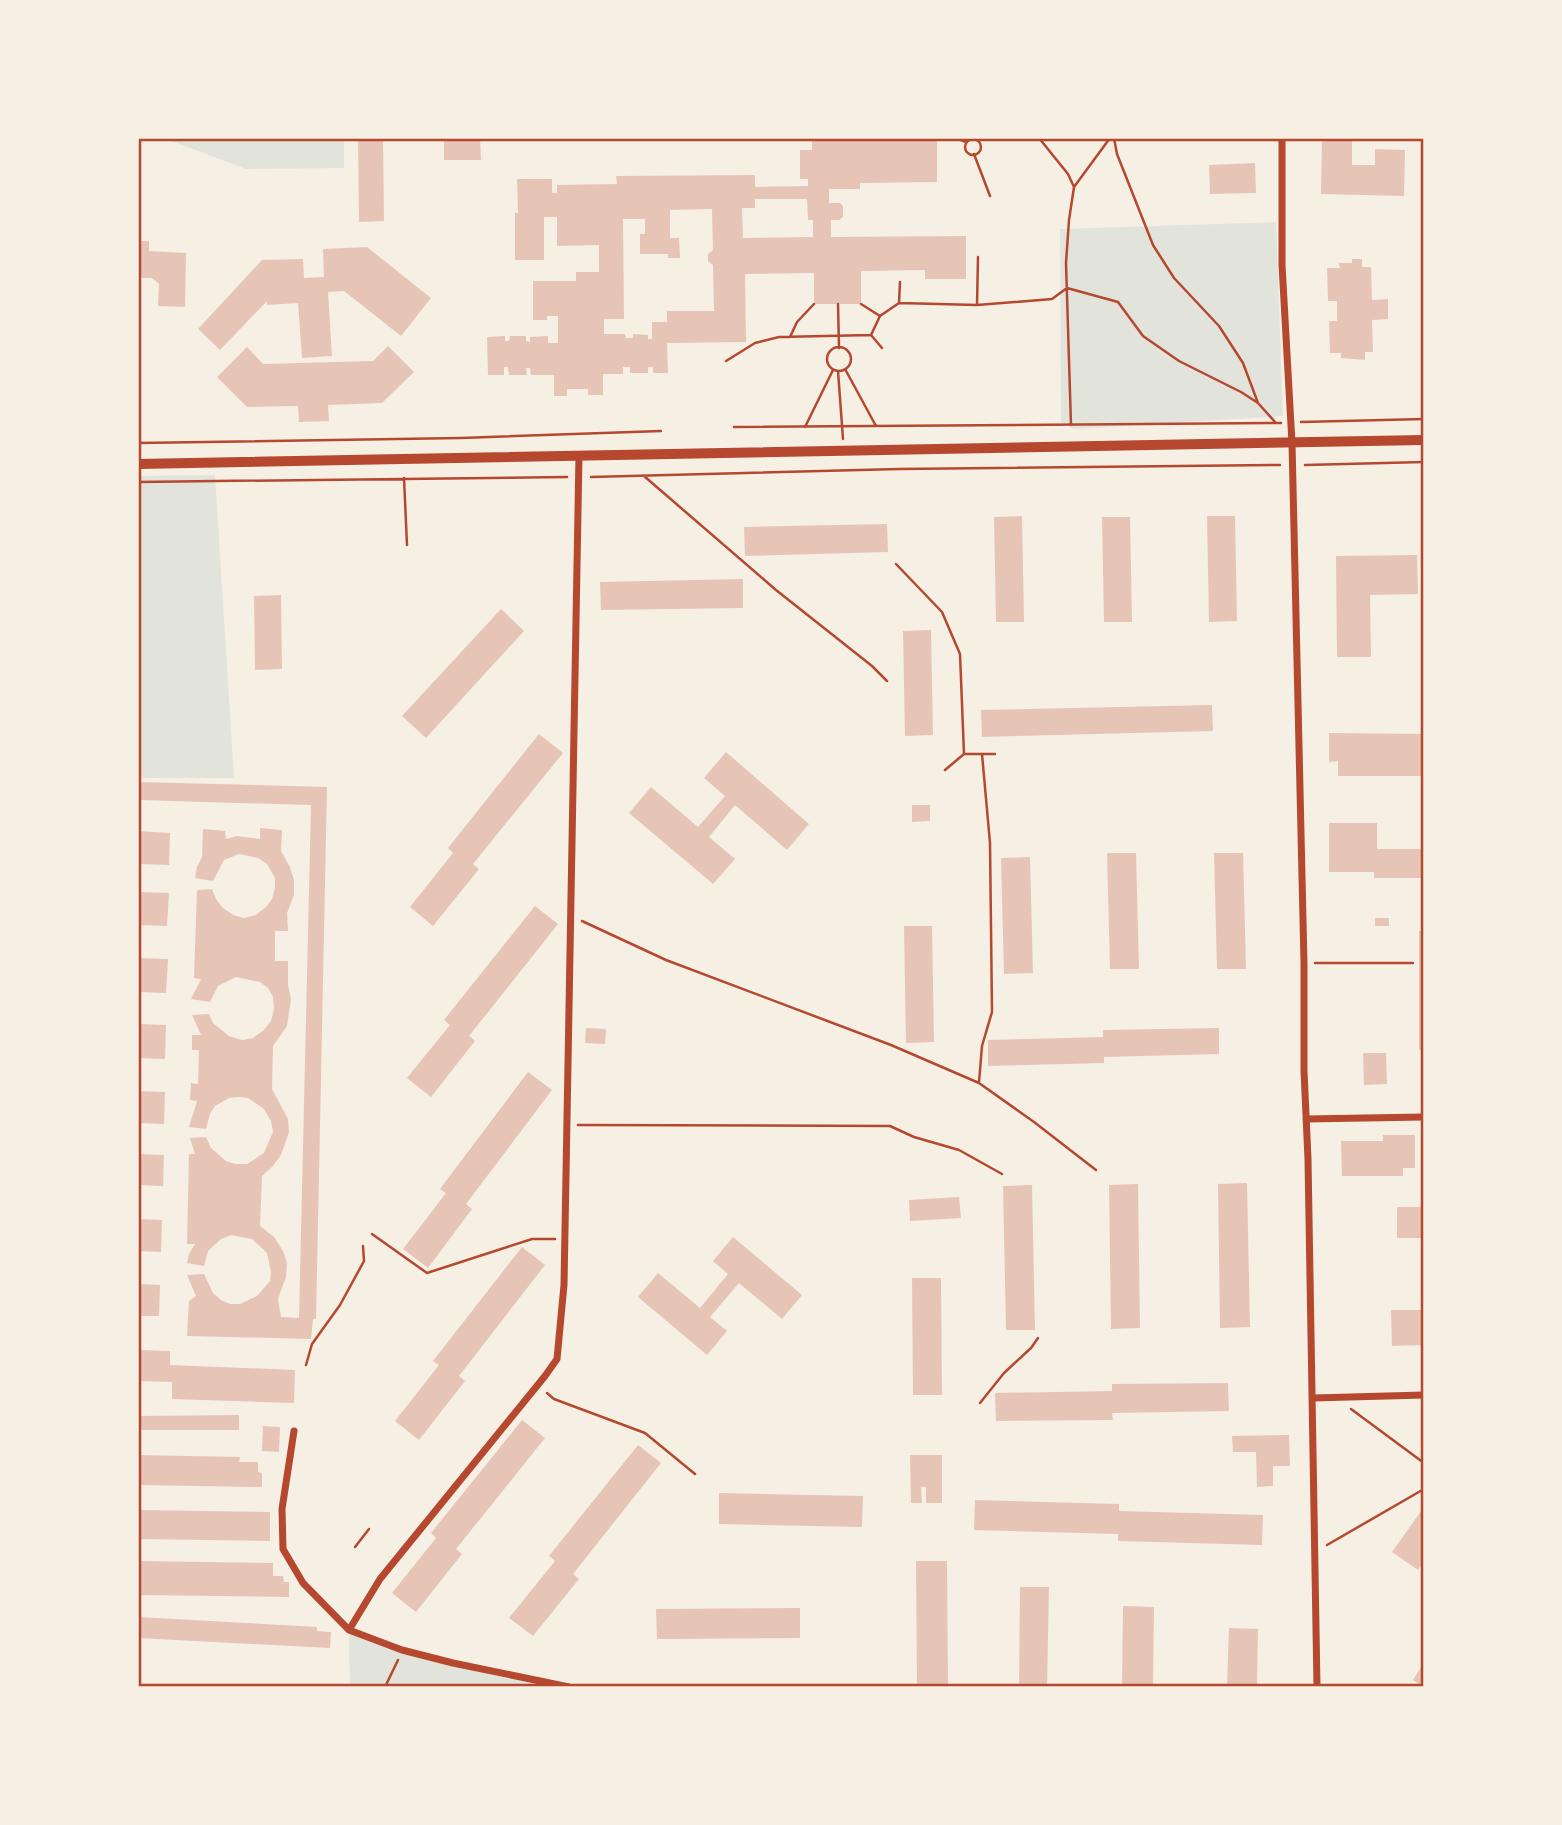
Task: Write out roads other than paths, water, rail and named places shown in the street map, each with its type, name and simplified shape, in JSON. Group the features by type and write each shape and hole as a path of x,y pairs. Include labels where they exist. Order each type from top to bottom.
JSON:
{"main road":[{"path":"138,464 1424,440"}],"street":[{"path":"1282,138 1282,265 1292,443 1304,963 1317,1687"},
{"path":"349,1630 380,1580 556,1359 564,1285 579,455"},
{"path":"1306,1119 1424,1117"},
{"path":"1313,1398 1424,1395"},
{"path":"294,1431 282,1508 284,1549 303,1583 349,1630 402,1650 569,1687"}]}
